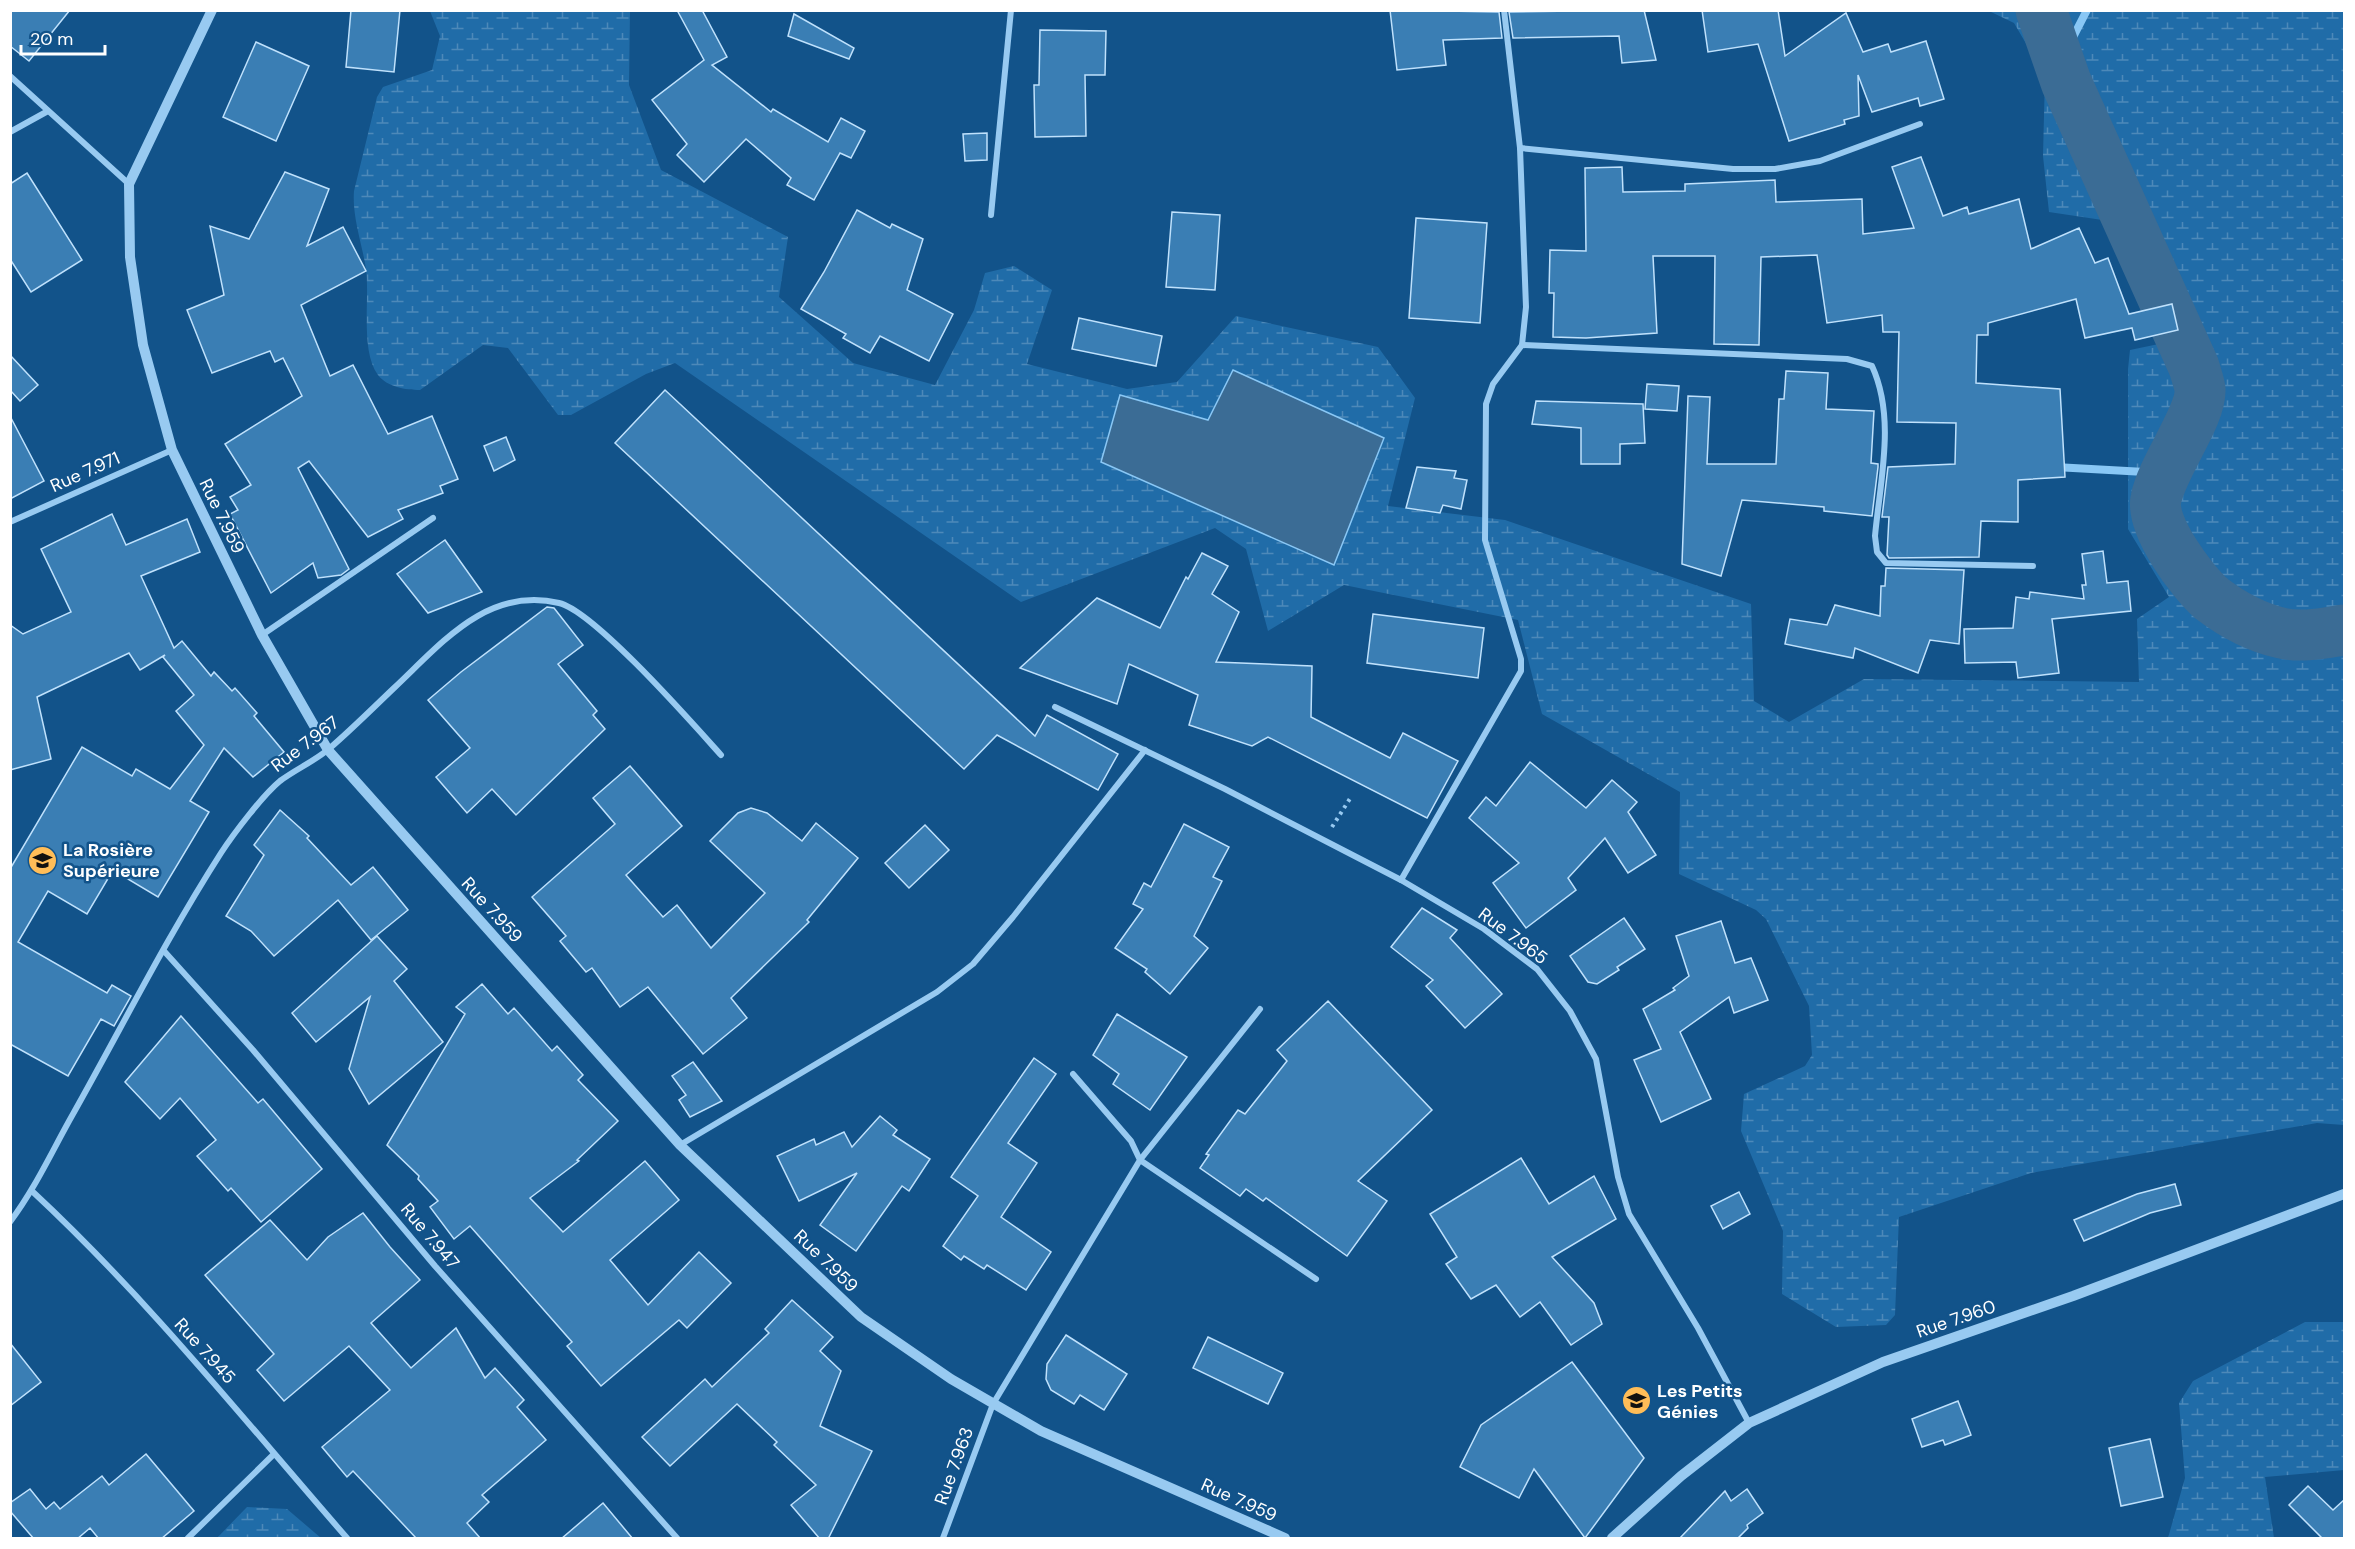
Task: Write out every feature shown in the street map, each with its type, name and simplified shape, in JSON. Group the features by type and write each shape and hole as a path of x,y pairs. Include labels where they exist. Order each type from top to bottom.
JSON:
{"street":[{"name":"Rue 7.959","path":"212,10 129,184 130,257 143,345 172,450 262,635 328,750 680,1145 861,1317 993,1404 1041,1431 1285,1539"},
{"path":"991,215 1011,10"},
{"path":"1401,880 1521,671 1521,659 1485,540 1486,404 1493,384 1522,345 1526,307 1520,148 1504,10"},
{"path":"10,76 129,184"},
{"path":"10,132 48,111"},
{"path":"1520,148 1713,168 1776,169 1820,161 1920,124"},
{"path":"1522,345 1847,359 1872,366 1880,384 1886,413 1875,536 1877,552 1886,563 2033,566"},
{"name":"Rue 7.971","path":"10,522 172,450"},
{"path":"262,635 433,518"},
{"name":"Rue 7.967","path":"10,1222 33,1192 62,1133 164,951 222,852 242,825 279,782 328,750 465,624 500,603 534,599 562,603 586,619 648,676 721,755"},
{"name":"Rue 7.965","path":"1055,707 1401,880 1484,929 1537,969 1570,1011 1596,1059 1618,1177 1629,1214 1698,1328 1749,1423"},
{"path":"680,1145 889,1022 937,992 973,964 1013,917 1144,750"},
{"name":"Rue 7.947","path":"164,951 253,1050 435,1266 676,1539"},
{"name":"Rue 7.963","path":"944,1539 993,1404 1140,1160 1260,1009"},
{"path":"1073,1074 1131,1141 1140,1160 1316,1279"},
{"name":"Rue 7.945","path":"33,1192 77,1232 192,1358 347,1539"},
{"name":"Rue 7.960","path":"1612,1539 1681,1476 1749,1423 1883,1362 2073,1296 2344,1194"},
{"path":"188,1539 274,1454"}],"path":[{"path":"1323,840 1351,797"}],"green space":[{"path":"430,11 630,11 629,85 661,170 788,237 779,297 853,363 935,385 974,310 985,273 1014,266 1052,290 1027,364 1127,389 1177,382 1236,316 1378,347 1415,398 1388,506 1505,520 1751,604 1754,701 1789,722 1864,679 2139,682 2137,619 2169,597 2128,529 2128,369 2130,350 2178,340 2180,291 2129,266 2109,221 2049,212 2043,156 2045,76 2014,23 1989,11 2344,11 2344,1125 2317,1123 2031,1173 1899,1217 1895,1315 1886,1325 1836,1327 1782,1294 1783,1231 1741,1131 1744,1094 1805,1066 1812,1055 1809,1006 1766,919 1756,910 1679,874 1680,792 1542,714 1518,620 1344,585 1268,631 1246,549 1215,528 1021,602 675,363 646,374 571,415 558,415 508,348 483,345 420,390 403,388 386,382 372,365 369,352 366,269 356,220 354,191 377,97 383,87 432,70 440,36","holes":["1120,395 1208,420 1101,462"]},
{"path":"2305,1322 2344,1322 2344,1470 2265,1477 2274,1538 2168,1538 2185,1478 2179,1403 2193,1381"},
{"path":"247,1507 287,1509 321,1538 217,1538"}],"shaded area":[{"path":"1233,370 1384,438 1334,565 1101,462 1120,395 1208,420"}],"building":[{"path":"10,10 70,10 29,61 10,46"},
{"path":"351,10 400,10 394,72 346,67"},
{"path":"677,10 702,10 727,57 712,65 771,112 773,109 828,142 841,118 865,131 851,158 840,153 814,200 787,185 791,178 746,139 704,182 677,155 687,144 652,100 704,60"},
{"path":"1390,10 1499,12 1502,38 1443,40 1446,65 1397,70"},
{"path":"1644,10 1656,60 1622,63 1619,36 1513,38 1509,12"},
{"path":"1702,10 1778,10 1785,56 1846,13 1863,52 1888,44 1891,52 1926,41 1944,99 1920,106 1918,98 1872,112 1858,75 1859,116 1844,120 1845,124 1789,141 1758,44 1708,52"},
{"path":"794,14 854,48 849,59 788,36"},
{"path":"1040,30 1106,31 1105,75 1085,75 1086,136 1035,137 1034,85 1039,85"},
{"path":"256,42 309,66 276,141 223,117"},
{"path":"987,133 987,160 965,161 963,134"},
{"path":"1921,157 1943,216 1967,207 1969,214 2019,199 2031,249 2079,228 2095,263 2108,258 2129,314 2172,304 2178,330 2135,340 2132,328 2085,338 2076,299 1988,323 1988,335 1977,335 1976,383 2060,389 2065,477 2018,480 2018,522 1981,521 1979,557 1889,558 1887,555 1889,517 1882,517 1888,467 1955,464 1956,423 1897,422 1899,332 1883,332 1882,315 1827,323 1817,255 1761,257 1759,345 1714,344 1715,256 1653,256 1657,333 1586,338 1553,337 1554,293 1549,293 1550,250 1586,251 1585,168 1622,167 1623,192 1685,191 1685,184 1775,180 1776,202 1862,199 1863,234 1914,228 1892,167"},
{"path":"285,172 329,189 307,246 343,227 366,271 301,305 330,376 353,365 388,434 432,416 458,479 440,486 443,493 398,510 403,519 368,537 309,461 298,468 349,569 341,575 318,578 313,563 271,593 230,514 238,510 230,497 251,485 225,444 302,396 283,358 275,362 270,351 212,373 187,310 224,295 210,226 249,239"},
{"path":"27,173 82,260 31,292 10,259 10,184"},
{"path":"857,210 890,228 892,224 923,239 907,290 953,314 929,361 880,336 870,353 843,338 846,334 801,309 824,272"},
{"path":"1172,212 1220,215 1215,290 1166,287"},
{"path":"1416,218 1487,223 1480,323 1409,318"},
{"path":"1079,318 1162,336 1156,366 1072,349"},
{"path":"10,355 38,385 20,401 10,390"},
{"path":"1786,371 1828,373 1826,409 1874,411 1871,463 1878,464 1878,467 1872,516 1824,511 1824,507 1742,500 1721,576 1682,564 1688,396 1710,397 1707,464 1776,464 1779,399 1784,399"},
{"path":"1647,384 1679,386 1677,411 1645,409"},
{"path":"665,390 1035,736 1047,715 1118,754 1098,790 997,735 964,769 615,443"},
{"path":"1536,401 1643,404 1645,443 1620,444 1620,464 1581,464 1581,428 1532,424"},
{"path":"10,416 44,481 10,499"},
{"path":"506,437 515,460 494,471 484,446"},
{"path":"1417,467 1456,471 1454,478 1467,480 1461,509 1443,505 1440,513 1406,508"},
{"path":"112,514 126,545 187,519 200,552 141,576 174,648 182,641 211,676 214,672 232,691 235,688 257,713 254,716 284,752 253,777 224,748 190,801 209,812 158,897 113,870 87,914 48,891 18,942 107,993 112,985 131,996 114,1026 101,1019 68,1076 10,1044 10,869 82,747 132,776 136,769 170,789 204,745 176,711 194,695 163,657 165,655 140,670 129,653 37,697 51,759 10,770 10,625 23,634 71,612 41,549"},
{"path":"445,540 482,592 428,613 397,574"},
{"path":"2103,551 2107,583 2128,581 2131,611 2052,619 2059,673 2018,678 2016,662 1965,663 1964,629 2013,628 2016,597 2029,599 2030,592 2084,599 2082,585 2086,585 2082,554"},
{"path":"1202,553 1228,566 1212,594 1239,612 1216,662 1312,666 1311,717 1390,758 1403,733 1458,761 1427,818 1268,737 1252,746 1189,725 1198,695 1129,664 1117,704 1020,668 1097,598 1160,628 1186,577 1188,579"},
{"path":"1886,568 1964,570 1959,644 1930,640 1918,673 1855,648 1853,658 1785,644 1790,619 1827,625 1835,605 1880,616 1881,586 1885,586"},
{"path":"547,607 554,608 583,645 558,664 597,711 593,715 605,729 516,815 492,789 467,813 436,777 470,748 428,700"},
{"path":"1373,614 1484,628 1478,678 1367,663"},
{"path":"1530,762 1586,808 1612,780 1637,802 1628,812 1656,855 1628,873 1605,838 1568,878 1576,890 1526,928 1493,883 1519,863 1469,818 1486,797 1496,806"},
{"path":"630,766 682,826 626,875 663,917 677,905 711,948 765,893 710,841 738,813 751,808 767,813 802,841 816,823 858,858 807,920 809,922 731,998 747,1018 703,1054 648,987 620,1007 592,968 586,972 560,941 566,936 532,897 615,824 593,798"},
{"path":"280,810 309,836 307,838 351,885 373,867 408,910 371,940 338,900 274,956 251,931 226,916 264,855 254,845"},
{"path":"1184,824 1229,847 1213,877 1222,881 1194,936 1208,948 1170,994 1145,972 1147,969 1115,948 1143,909 1133,904 1144,883 1151,887"},
{"path":"925,825 949,850 909,888 885,863"},
{"path":"1422,908 1457,930 1450,938 1502,994 1465,1028 1426,986 1433,980 1391,947"},
{"path":"1624,918 1645,949 1617,967 1619,970 1597,984 1588,982 1570,956"},
{"path":"1721,921 1735,963 1751,958 1768,1000 1734,1013 1729,997 1680,1032 1711,1099 1661,1122 1634,1060 1661,1049 1643,1009 1675,990 1673,988 1689,976 1676,936"},
{"path":"377,936 407,969 394,981 443,1042 369,1104 349,1069 370,997 316,1042 292,1013"},
{"path":"482,984 508,1014 514,1008 552,1051 557,1046 583,1075 578,1080 618,1121 577,1160 579,1161 530,1198 563,1232 645,1161 679,1200 610,1260 648,1305 699,1252 731,1283 687,1328 679,1320 601,1386 567,1346 572,1342 470,1226 454,1239 430,1207 438,1201 418,1179 419,1176 387,1145 465,1014 456,1007"},
{"path":"1328,1001 1432,1110 1358,1181 1387,1201 1347,1256 1266,1198 1263,1201 1246,1189 1240,1196 1200,1168 1209,1155 1206,1154 1238,1110 1245,1114 1287,1061 1277,1050"},
{"path":"1117,1014 1187,1057 1150,1110 1113,1084 1119,1074 1093,1055"},
{"path":"181,1016 258,1103 263,1099 322,1169 261,1222 231,1188 228,1191 197,1156 216,1140 180,1098 160,1119 125,1082"},
{"path":"1034,1058 1056,1074 1008,1143 1037,1163 1001,1217 1051,1252 1026,1290 987,1265 984,1269 964,1256 961,1260 943,1246 978,1196 951,1177"},
{"path":"693,1062 722,1101 690,1117 679,1100 686,1095 672,1076"},
{"path":"880,1116 897,1130 893,1135 930,1159 909,1191 902,1186 856,1251 820,1225 857,1173 799,1201 777,1156 814,1139 816,1145 844,1132 852,1147"},
{"path":"1521,1158 1549,1204 1594,1176 1616,1219 1552,1257 1594,1303 1602,1324 1571,1345 1540,1302 1520,1317 1496,1285 1471,1299 1446,1264 1457,1257 1430,1214"},
{"path":"2175,1184 2181,1205 2150,1213 2084,1241 2074,1220 2137,1194"},
{"path":"1739,1192 1750,1214 1723,1229 1711,1206"},
{"path":"363,1213 420,1280 371,1323 411,1368 456,1328 485,1378 495,1368 524,1400 517,1407 546,1440 482,1495 489,1502 467,1523 481,1539 417,1539 353,1471 347,1477 322,1447 390,1390 349,1346 284,1401 257,1370 274,1354 205,1275 270,1220 307,1260 328,1237"},
{"path":"792,1300 833,1337 820,1351 841,1371 820,1426 872,1451 828,1539 820,1539 791,1505 816,1485 774,1445 777,1442 737,1404 670,1466 642,1437 705,1379 712,1387 769,1333 765,1329"},
{"path":"1066,1335 1127,1374 1104,1410 1080,1395 1074,1404 1051,1390 1046,1379 1047,1364"},
{"path":"1208,1337 1283,1373 1268,1404 1193,1368"},
{"path":"10,1343 41,1382 10,1406"},
{"path":"1572,1362 1644,1458 1585,1538 1534,1469 1519,1498 1460,1467 1481,1425"},
{"path":"1958,1401 1971,1435 1945,1445 1943,1440 1922,1447 1912,1419"},
{"path":"2150,1439 2163,1497 2121,1506 2109,1448"},
{"path":"146,1454 194,1511 161,1539 99,1539 90,1528 77,1539 34,1539 10,1511 10,1503 30,1489 46,1509 54,1502 60,1509 102,1476 109,1485"},
{"path":"2308,1486 2333,1510 2344,1500 2344,1539 2323,1539 2289,1505"},
{"path":"1747,1489 1763,1513 1747,1525 1748,1528 1737,1539 1679,1539 1725,1491 1731,1501"},
{"path":"603,1503 633,1539 561,1539"}],"waterway":[{"path":"2041,10 2066,82 2194,367 2199,384 2199,400 2195,413 2166,472 2156,499 2159,523 2166,538 2184,567 2204,591 2220,605 2245,620 2271,630 2297,635 2344,630"},
{"path":"2069,45 2087,10"},
{"path":"2055,467 2163,473"}],"place":[{"name":"La Rosière Supérieure","path":"42,860"},
{"name":"Les Petits Génies","path":"1636,1401"}]}
